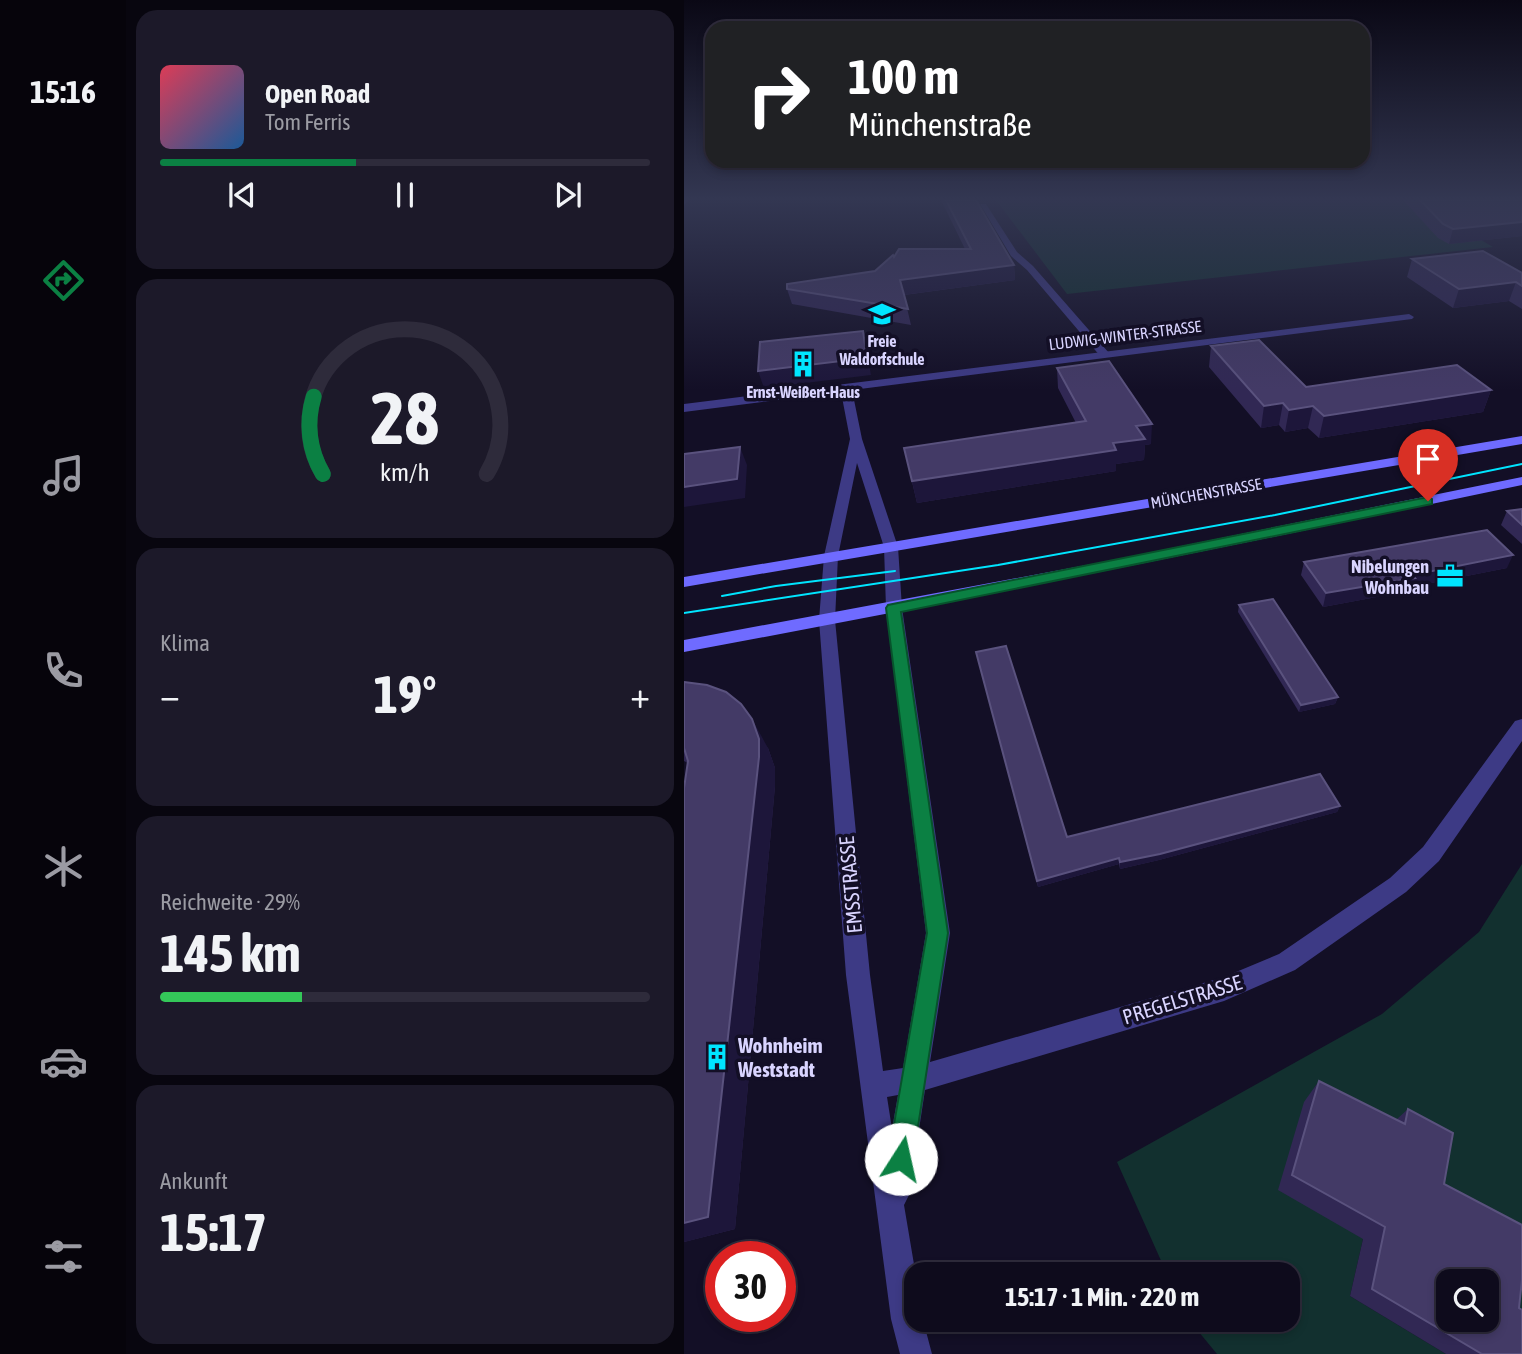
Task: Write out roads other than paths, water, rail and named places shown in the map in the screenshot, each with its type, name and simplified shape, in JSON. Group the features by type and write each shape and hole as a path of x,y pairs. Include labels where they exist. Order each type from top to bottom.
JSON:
{"main road":[{"name":"MÜNCHENSTRASSE","path":"684,582 1522,440"},
{"path":"684,646 1337,521 1522,481"}],"street":[{"path":"1024,263 1105,355"},
{"name":"LUDWIG-WINTER-STRASSE","path":"684,408 1409,317"},
{"path":"846,387 856,439 891,547 893,608"},
{"path":"831,556 856,439"},
{"name":"EMSSTRASSE","path":"831,556 826,620 858,975 907,1319 916,1354"},
{"name":"EMSSTRASSE","path":"892,1213 938,933 893,608"},
{"name":"PREGELSTRASSE","path":"872,1086 914,1080 1224,989 1287,961 1398,885 1431,854 1522,726"}],"tram line":[{"path":"684,613 998,565 1275,515 1522,464"},
{"path":"722,596 776,586 895,571"}],"place":[{"name":"Freie Waldorfschule","path":"882,314"},
{"name":"Ernst-Weißert-Haus","path":"803,364"},
{"name":"Nibelungen Wohnbau","path":"1450,576"},
{"name":"Wohnheim Weststadt","path":"717,1057"}]}
